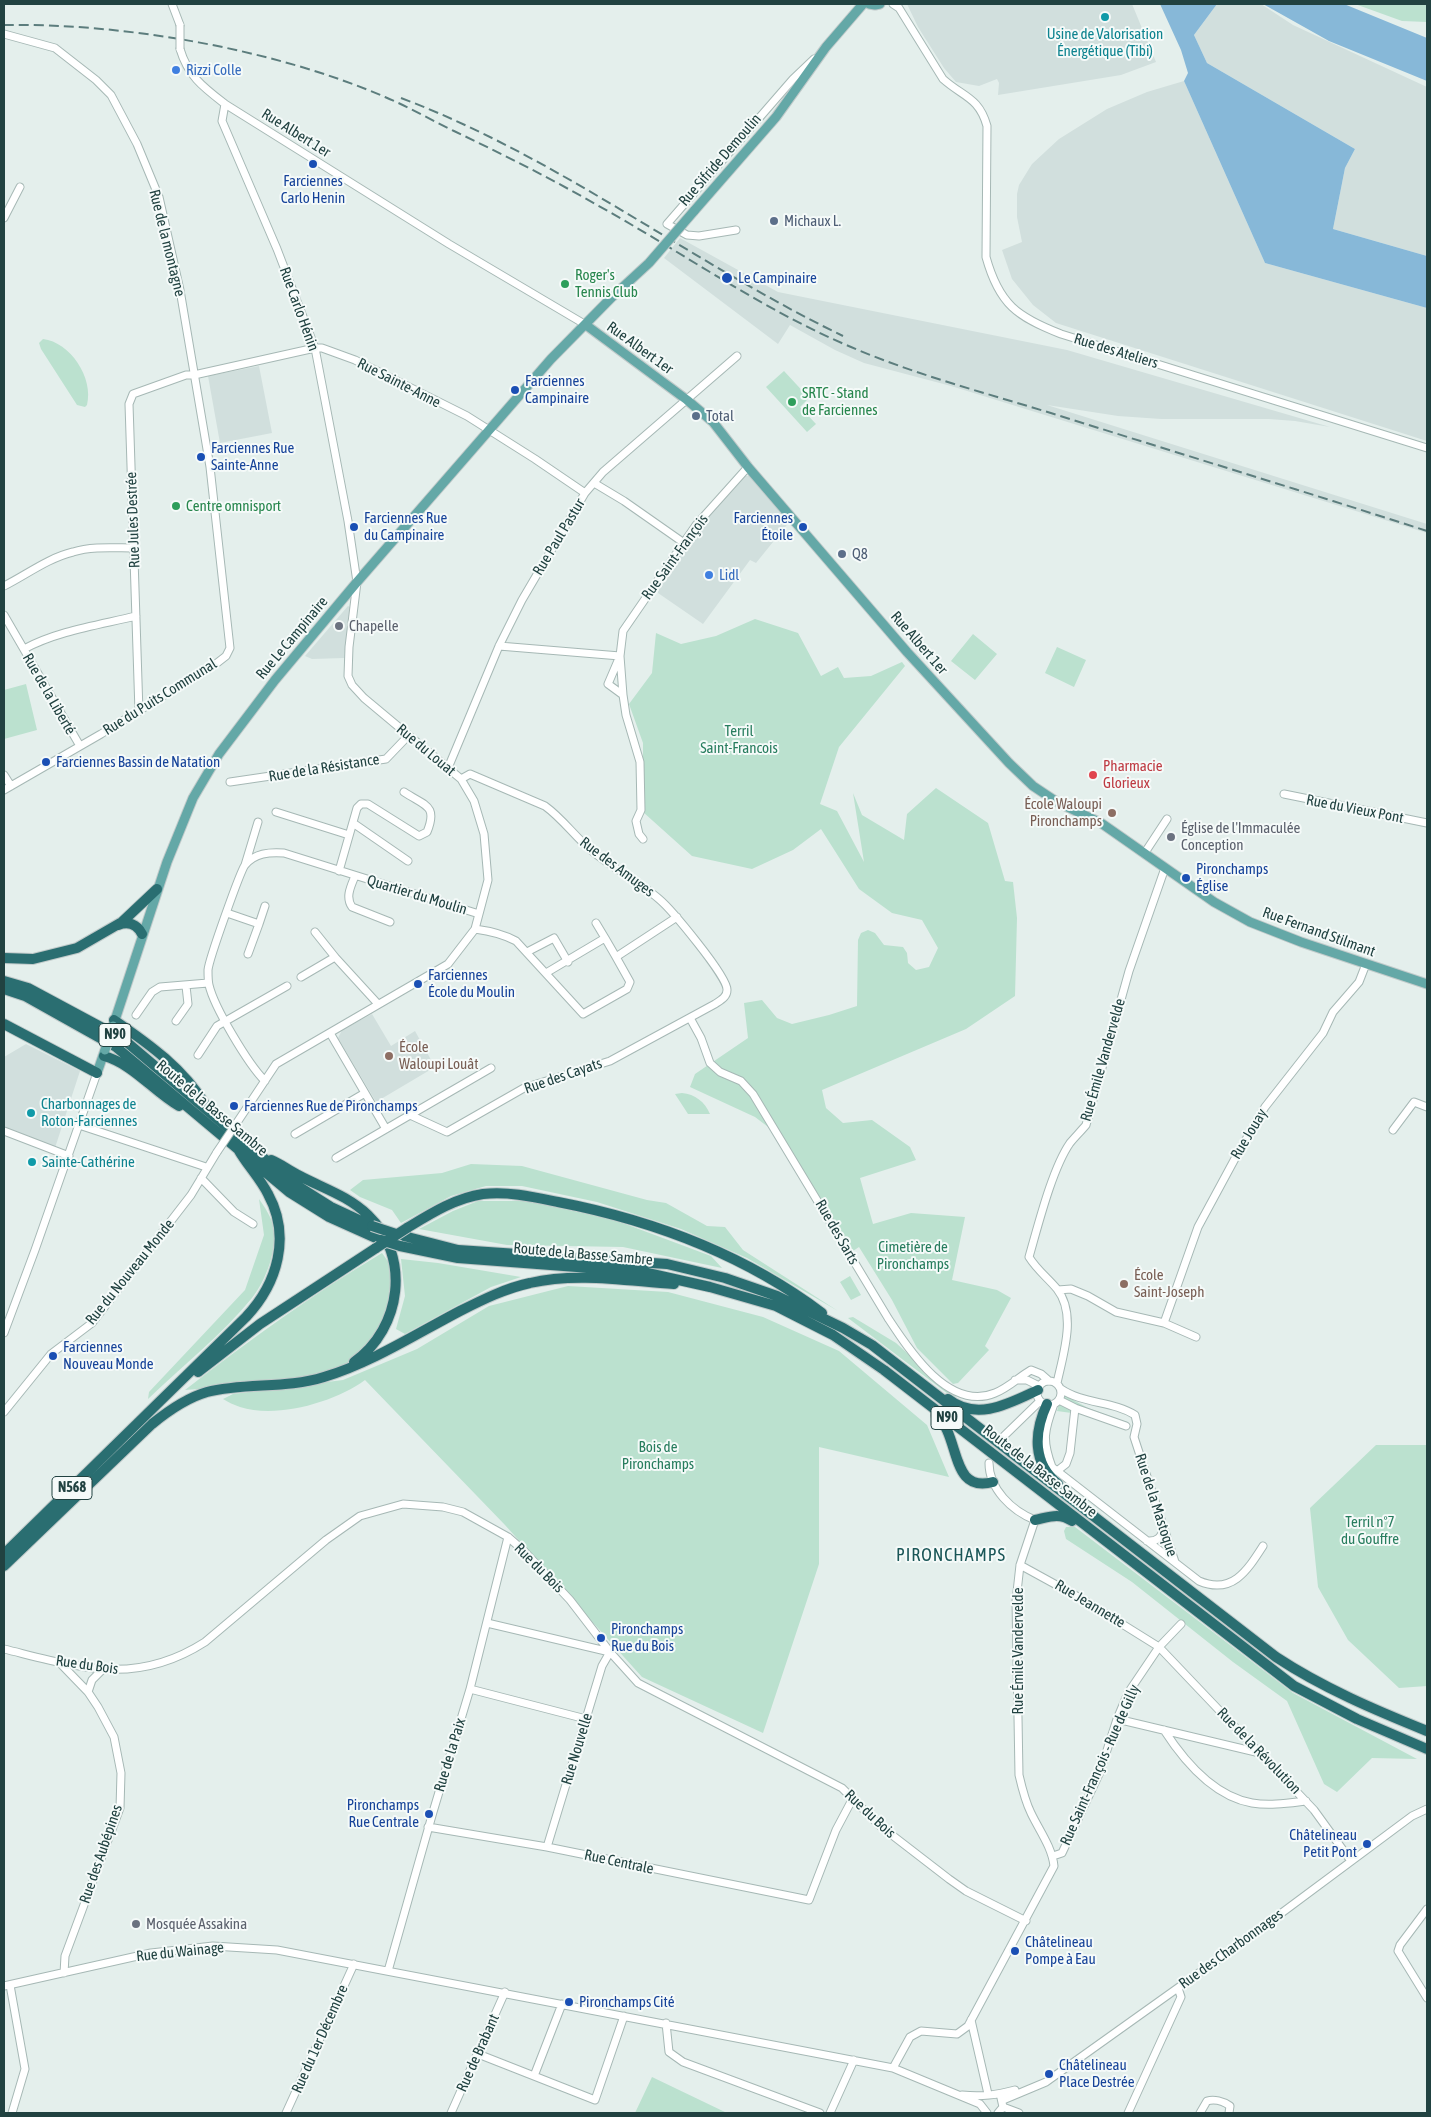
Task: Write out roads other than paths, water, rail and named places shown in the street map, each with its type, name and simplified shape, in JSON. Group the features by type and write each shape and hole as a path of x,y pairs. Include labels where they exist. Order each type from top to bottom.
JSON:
{"highway":[{"path":"4,958 33,959 78,948 122,922 158,889"},
{"path":"115,926 123,923 132,924 138,927 142,934"},
{"name":"Route de la Basse Sambre","path":"4,980 28,988 123,1040 259,1156 315,1198 372,1226 458,1250 667,1264 725,1278 777,1296 843,1328 872,1346 1276,1657 1304,1676 1368,1707 1427,1731"},
{"name":"Route de la Basse Sambre","path":"4,990 25,996 116,1047 288,1192 377,1244 400,1246 458,1258 643,1272 710,1287 776,1306 833,1335 884,1370 1294,1686 1357,1719 1427,1750"},
{"path":"113,1023 149,1044 172,1065 197,1090 210,1113"},
{"path":"4,1024 97,1073"},
{"path":"105,1053 139,1076 165,1097 196,1113"},
{"path":"158,1404 254,1309 268,1288 276,1268 279,1255 280,1231 274,1206 238,1149"},
{"path":"259,1156 277,1163 350,1200 374,1222 387,1241 392,1254 397,1287 389,1319 372,1346 341,1371"},
{"path":"158,1404 260,1324 377,1244 445,1207 483,1194 533,1197 593,1209 654,1227 711,1249 761,1275 808,1302 843,1328"},
{"path":"341,1371 487,1298 530,1283 569,1277 710,1287"},
{"path":"872,1346 888,1353 952,1402 966,1408 983,1410 998,1408 1039,1388"},
{"path":"884,1370 897,1384 940,1418 950,1437 963,1476 970,1482 983,1485 993,1482"},
{"name":"N568","path":"4,1566 138,1437 176,1406 206,1392 303,1382 341,1371"},
{"path":"1050,1402 1039,1421 1037,1434 1036,1447 1043,1464 1052,1479 1096,1514 1103,1524"},
{"name":"N568","path":"4,1554 158,1404"},
{"path":"1035,1520 1057,1515 1066,1517 1111,1551 1124,1555"}],"main road":[{"name":"Rue Sifride Demoulin","path":"586,325 612,297 649,263 776,117 826,47 863,4"},
{"path":"869,4 880,4"},
{"name":"Rue Albert 1er","path":"586,325 688,400 713,422 748,467 907,652 1009,763"},
{"name":"Rue Le Campinaire","path":"105,1053 113,1023 158,889 193,798 219,754 275,680 357,582 551,360 586,325"},
{"name":"Rue Fernand Stilmant","path":"1009,763 1032,786 1057,802 1101,823 1214,902 1250,922 1427,984"},
{"path":"97,1073 105,1053"}],"street":[{"name":"Rue Albert 1er","path":"172,4 180,25 180,49 190,73 200,84 225,104 432,234 586,325"},
{"name":"Rue des Ateliers","path":"893,4 899,8 943,79 978,104 984,113 987,126 986,257 991,277 998,290 1020,314 1038,325 1062,334 1427,448"},
{"name":"Rue de la montagne","path":"4,34 55,48 96,80 111,95 138,144 159,197 180,290 194,375"},
{"path":"736,230 700,236 687,235 666,224 793,79 826,47"},
{"name":"Rue Carlo Hénin","path":"225,104 222,121 277,249 315,348 345,502 357,582"},
{"path":"4,218 20,187"},
{"name":"Rue Sainte-Anne","path":"194,375 322,348 355,360 467,416 585,494"},
{"name":"Rue Paul Pastur","path":"448,768 499,646 522,600 585,494 603,472 738,356"},
{"name":"Rue Jules Destrée","path":"139,712 128,404 133,394 186,375 194,375"},
{"name":"Rue du Puits Communal","path":"4,790 139,712 217,663 226,656 230,648 210,467 194,375"},
{"name":"Rue Saint-François","path":"623,695 620,656 623,631 696,525 748,467"},
{"path":"594,483 624,501 684,543"},
{"path":"4,586 58,557 72,552 90,548 134,548"},
{"name":"Rue du Louat","path":"206,1167 276,1064 448,964 475,930 488,880 484,834 474,801 461,779 364,698 352,685 348,676 349,647 357,582"},
{"name":"Rue de la Liberté","path":"4,615 80,746"},
{"path":"24,649 52,638 136,616"},
{"path":"499,646 620,656"},
{"name":"Rue Saint-François","path":"620,656 608,684 623,695"},
{"path":"623,695 626,715 640,762 641,810 636,821 639,834 643,839"},
{"name":"Rue de la Résistance","path":"230,782 386,759 409,735"},
{"name":"Rue des Amuges","path":"461,779 470,774 545,806 592,851 639,883 669,908 726,983 727,990 724,998 716,1004"},
{"path":"4,775 11,786"},
{"path":"339,870 357,808 361,804 368,804 419,836 427,832 433,818 428,807 404,792"},
{"name":"Rue du Vieux Pont","path":"1284,794 1427,823"},
{"path":"276,812 349,836"},
{"path":"1144,854 1167,819"},
{"path":"258,822 208,969 208,983 213,999 225,1021 256,1072 265,1081"},
{"name":"Quartier du Moulin","path":"353,823 408,861"},
{"name":"Quartier du Moulin","path":"244,866 267,852 284,853 479,914"},
{"name":"Rue Émile Vandervelde","path":"1057,1471 1052,1467 1047,1452 1044,1429 1050,1402 1059,1386 1067,1320 1064,1302 1058,1290 1036,1269 1029,1258 1038,1225 1060,1163 1070,1143 1086,1125 1128,971 1165,868"},
{"name":"Quartier du Moulin","path":"355,876 348,895 352,907 390,922"},
{"path":"248,954 265,906"},
{"path":"227,913 259,924"},
{"path":"616,957 677,917"},
{"path":"475,930 487,930 516,941 583,1014 627,989 630,982 596,923"},
{"path":"315,932 378,1004"},
{"path":"526,952 556,937 568,962"},
{"path":"546,973 568,962 605,938"},
{"path":"301,977 335,957"},
{"name":"Rue Jouay","path":"1164,1323 1198,1226 1238,1153 1266,1107 1323,1033 1333,1012 1358,982 1366,964"},
{"path":"136,1015 152,992 160,987 208,983"},
{"path":"176,1021 188,1004 186,986"},
{"path":"198,1055 217,1026 287,986"},
{"name":"Rue des Cayats","path":"410,1116 447,1132 524,1088 610,1061 716,1004"},
{"name":"Rue des Sarts","path":"690,1018 701,1038 710,1063 720,1072 746,1085 754,1094 888,1318 913,1355 923,1366 959,1393 979,1396 997,1392 1031,1370 1041,1374 1049,1381"},
{"path":"330,1033 386,1129"},
{"path":"336,1158 491,1068"},
{"path":"4,1333 69,1156 97,1073"},
{"path":"295,1134 365,1093"},
{"path":"1393,1130 1414,1102 1427,1107"},
{"path":"79,1125 206,1167"},
{"path":"4,1132 69,1156"},
{"name":"Rue du Nouveau Monde","path":"4,1412 51,1354 92,1323 174,1217 201,1178 206,1167"},
{"path":"201,1178 234,1212 253,1224"},
{"path":"1058,1290 1071,1289 1088,1296 1116,1312 1164,1323 1196,1336"},
{"path":"1014,1380 1027,1380 1039,1388 1050,1402 1076,1408 1126,1426"},
{"path":"1039,1388 1049,1381 1059,1386"},
{"name":"Rue de la Mastoque","path":"1059,1386 1081,1398 1125,1408 1135,1415 1137,1424 1134,1437 1175,1562 1199,1581 1212,1587 1233,1582 1250,1568 1263,1546"},
{"path":"1004,1436 1050,1402"},
{"path":"1076,1408 1070,1453 1066,1464 1057,1471 1175,1562"},
{"path":"989,1463 989,1472 993,1482 1005,1499 1035,1520"},
{"name":"Rue du Bois","path":"4,1649 103,1670 125,1671 170,1660 190,1652 205,1642 347,1524 374,1511 403,1504 443,1507 463,1512 508,1537 545,1572 570,1600 610,1652 638,1683 842,1788 880,1825 949,1880 966,1891 1026,1920"},
{"name":"Rue Émile Vandervelde","path":"1035,1520 1020,1565 1016,1601 1019,1775 1022,1791 1030,1812 1053,1856"},
{"path":"1147,1541 1158,1539 1164,1527"},
{"name":"Rue de la Paix","path":"388,1971 428,1826 488,1623 508,1537"},
{"name":"Rue Jeannette","path":"1020,1565 1082,1599 1159,1647"},
{"path":"488,1623 610,1652"},
{"name":"Rue Saint-François - Rue de Gilly","path":"1053,1856 1062,1853 1100,1772 1117,1719 1128,1693 1159,1647 1181,1624"},
{"name":"Rue de la Révolution","path":"1159,1647 1306,1801 1351,1861"},
{"name":"Rue Nouvelle","path":"547,1847 602,1666 610,1652"},
{"name":"Rue des Aubépines","path":"59,1662 88,1692 114,1737 122,1773 120,1808 65,1956 64,1973"},
{"path":"88,1692 92,1680 103,1670"},
{"path":"470,1688 586,1719"},
{"path":"1117,1719 1260,1753"},
{"path":"1164,1730 1183,1758 1198,1774 1229,1794 1250,1803 1270,1804 1306,1801"},
{"name":"Rue Centrale","path":"428,1826 547,1847 809,1900 836,1830 853,1798"},
{"name":"Rue des Charbonnages","path":"1000,2104 1018,2090 1029,2089 1046,2082 1178,1988 1412,1816 1427,1809"},
{"path":"893,2068 910,2037 921,2032 957,2034 968,2026 1054,1866 1053,1856"},
{"path":"1427,1909 1400,1944 1398,1951 1427,1998"},
{"name":"Rue du Wainage","path":"7,1985 151,1952 213,1946 277,1950 505,1992 893,2068 980,2104 984,2110"},
{"name":"Rue du 1er Décembre","path":"286,2113 354,1964"},
{"path":"7,1985 25,2069 12,2113"},
{"path":"1128,2113 1180,1997 1178,1988"},
{"name":"Rue de Brabant","path":"451,2113 505,1992"},
{"path":"534,2076 562,2004"},
{"path":"478,2054 595,2100 624,2016"},
{"path":"971,2020 986,2096 984,2110"},
{"path":"666,2023 670,2052 683,2062 820,2113"},
{"path":"830,2113 854,2060"},
{"path":"955,2095 986,2096 1019,2113"},
{"path":"1200,2113 1207,2102 1216,2101 1230,2106 1229,2113"}],"water":[{"path":"1160,4 1217,4 1194,35 1207,63 1355,149 1345,168 1333,229 1427,256 1427,308 1265,263 1184,81 1188,73 1181,50"},
{"path":"1263,4 1344,4 1427,38 1427,81 1329,41"}],"railway":[{"path":"4,25 99,29 198,42 296,65 342,80 403,105 544,176 629,223 753,298 851,347 951,383 1427,531"},
{"path":"401,98 459,122 515,150 570,180 732,276 843,336"}],"place":[{"name":"Usine de Valorisation Énergétique (Tibi)","path":"1105,17"},
{"name":"Rizzi Colle","path":"176,70"},
{"name":"Farciennes Carlo Henin","path":"313,164"},
{"name":"Michaux L.","path":"774,221"},
{"name":"Le Campinaire","path":"727,278"},
{"name":"Roger's Tennis Club","path":"565,284"},
{"name":"Farciennes Campinaire","path":"515,390"},
{"name":"SRTC - Stand de Farciennes","path":"792,402"},
{"name":"Total","path":"696,416"},
{"name":"Farciennes Rue Sainte-Anne","path":"201,457"},
{"name":"Centre omnisport","path":"176,506"},
{"name":"Farciennes Rue du Campinaire","path":"354,527"},
{"name":"Farciennes Étoile","path":"803,527"},
{"name":"Q8","path":"842,554"},
{"name":"Lidl","path":"709,575"},
{"name":"Chapelle","path":"339,626"},
{"name":"Farciennes Bassin de Natation","path":"46,762"},
{"name":"Pharmacie Glorieux","path":"1093,775"},
{"name":"École Waloupi Pironchamps","path":"1112,813"},
{"name":"Église de l'Immaculée Conception","path":"1171,837"},
{"name":"Pironchamps Église","path":"1186,878"},
{"name":"Farciennes École du Moulin","path":"418,984"},
{"name":"École Waloupi Louât","path":"389,1056"},
{"name":"Farciennes Rue de Pironchamps","path":"234,1106"},
{"name":"Charbonnages de Roton-Farciennes","path":"31,1113"},
{"name":"Sainte-Cathérine","path":"32,1162"},
{"name":"École Saint-Joseph","path":"1124,1284"},
{"name":"Farciennes Nouveau Monde","path":"53,1356"},
{"name":"Pironchamps Rue du Bois","path":"601,1638"},
{"name":"Pironchamps Rue Centrale","path":"429,1814"},
{"name":"Châtelineau Petit Pont","path":"1367,1844"},
{"name":"Mosquée Assakina","path":"136,1924"},
{"name":"Châtelineau Pompe à Eau","path":"1015,1951"},
{"name":"Pironchamps Cité","path":"569,2002"},
{"name":"Châtelineau Place Destrée","path":"1049,2074"}],"district":[{"name":"PIRONCHAMPS","path":"951,1555"}],"park label":[{"name":"Terril Saint-Francois","path":"739,740"},
{"name":"Cimetière de Pironchamps","path":"913,1256"},
{"name":"Bois de Pironchamps","path":"658,1456"},
{"name":"Terril n°7 du Gouffre","path":"1370,1530"}]}
